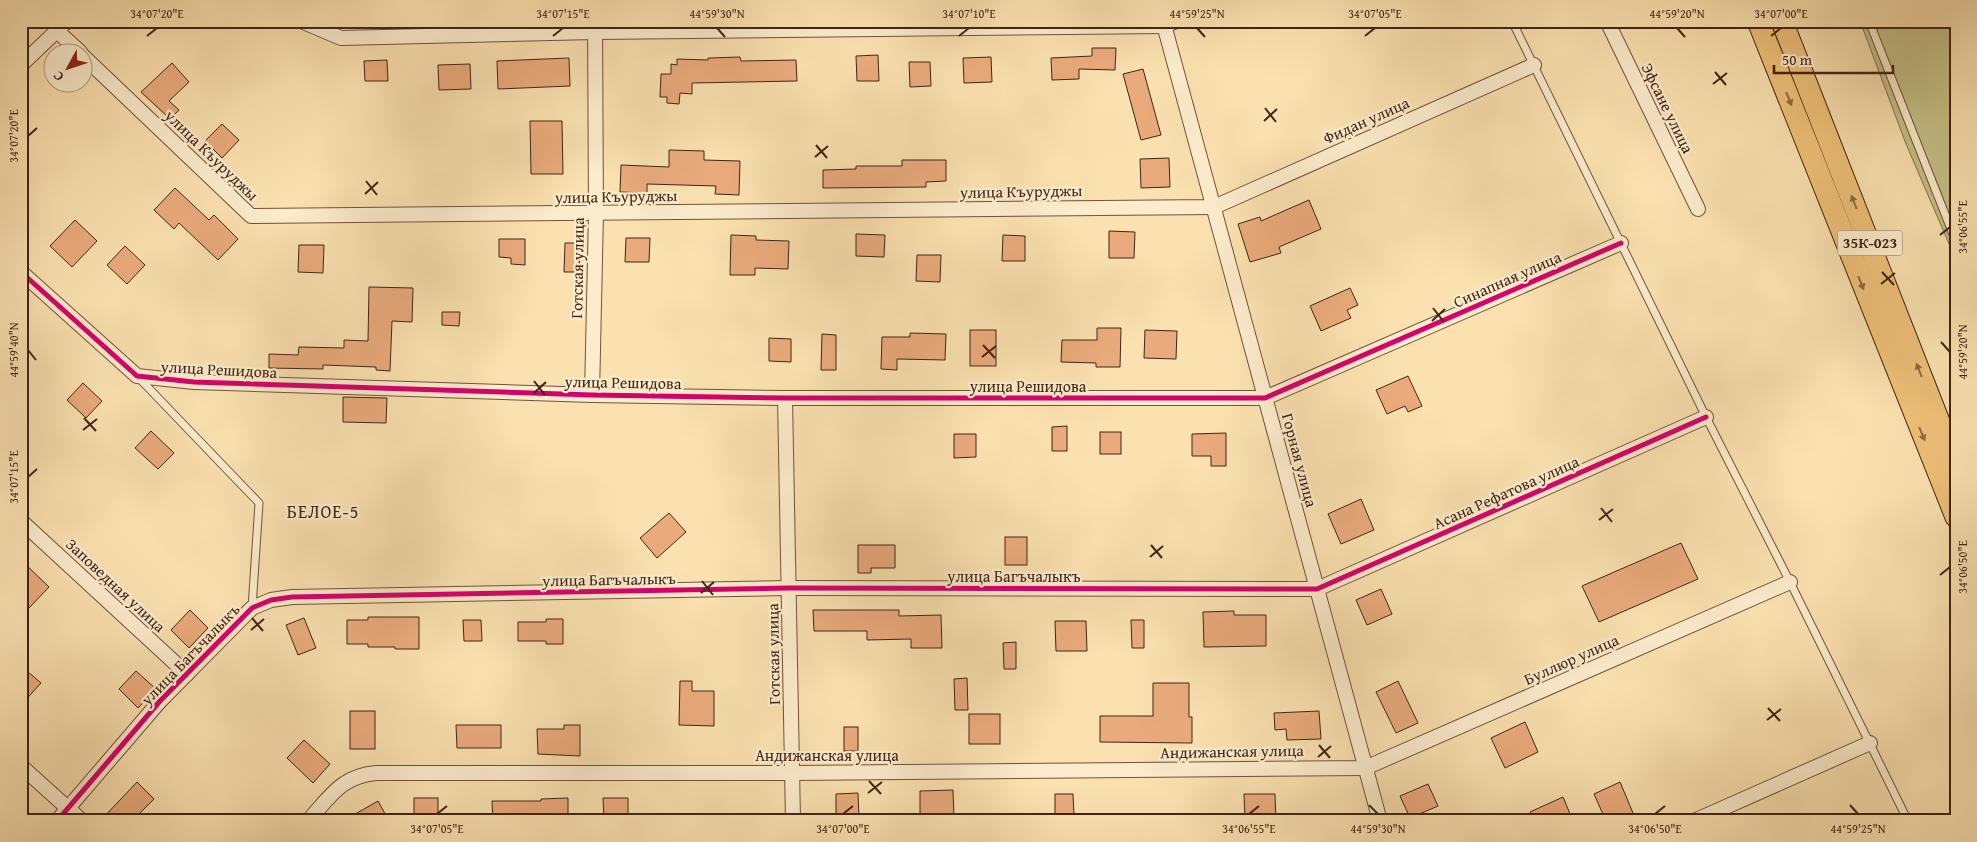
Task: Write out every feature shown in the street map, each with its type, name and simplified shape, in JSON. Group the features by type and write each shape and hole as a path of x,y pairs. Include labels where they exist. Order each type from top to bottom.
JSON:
{"main road":[{"name":"35К-023","path":"1758,21 1956,517"},
{"name":"35К-023","path":"1782,21 1956,465"}],"street":[{"path":"301,21 341,38 595,27 1168,23"},
{"name":"Эфсане улица","path":"1607,21 1698,210"},
{"name":"Горная улица","path":"1168,23 1214,207 1380,821"},
{"path":"21,65 62,26 73,42"},
{"name":"Готская улица","path":"592,395 596,213 595,27"},
{"name":"улица Къуруджы","path":"92,65 251,216 1214,207"},
{"name":"Фидан улица","path":"1214,207 1534,65"},
{"name":"Синапная улица","path":"1265,398 1620,243"},
{"name":"улица Решидова","path":"21,272 137,376 194,382 592,395 784,398 1265,398"},
{"name":"Готская улица","path":"784,398 793,821"},
{"name":"Асана Рефатова улица","path":"1317,589 1706,418"},
{"name":"Заповедная улица","path":"21,521 187,674"},
{"name":"Буллюр улица","path":"1365,768 1790,582"},
{"name":"улица Багъчалыкъ","path":"57,821 160,701 252,608 272,600 292,597 789,588 1317,589"},
{"path":"1694,821 1870,743"},
{"path":"21,766 82,821"},
{"name":"Андижанская улица","path":"308,821 346,781 360,775 1365,768"}],"lane":[{"path":"1512,21 1706,418 1790,582 1908,821"},
{"path":"1869,21 1956,242"},
{"path":"137,376 258,503 252,608"}],"shaded area":[{"path":"1860,21 1956,21 1956,260 1906,144"}],"building":[{"path":"1092,48 1116,48 1115,70 1079,69 1079,79 1052,80 1051,58 1092,56"},
{"path":"878,55 879,81 857,81 856,56"},
{"path":"740,57 741,61 796,60 797,81 692,83 692,94 680,93 679,104 667,103 667,97 660,97 661,74 671,74 671,64 677,65 677,59 708,60 708,58"},
{"path":"991,57 992,82 964,83 963,58"},
{"path":"569,58 570,86 498,89 497,61"},
{"path":"387,60 388,81 365,81 364,61"},
{"path":"909,62 930,62 931,86 910,87"},
{"path":"172,63 189,82 169,101 179,110 170,119 141,92"},
{"path":"470,64 471,89 439,90 438,65"},
{"path":"1143,69 1161,135 1141,140 1123,74"},
{"path":"530,121 562,121 563,174 531,174"},
{"path":"222,124 239,140 222,158 205,141"},
{"path":"669,150 704,151 704,160 740,161 739,195 715,194 716,186 647,184 647,193 620,192 621,165 669,167"},
{"path":"1169,158 1170,187 1141,188 1140,159"},
{"path":"902,160 946,160 946,181 926,182 926,187 823,188 823,170 856,169 856,166 902,166"},
{"path":"175,188 209,220 214,215 238,239 218,260 179,223 174,229 154,210"},
{"path":"1309,200 1321,229 1279,247 1281,253 1250,262 1238,224 1260,217 1261,221"},
{"path":"75,220 97,241 72,267 50,246"},
{"path":"1109,231 1135,232 1134,258 1109,258"},
{"path":"856,234 885,235 884,257 856,256"},
{"path":"731,235 756,236 756,240 789,241 788,269 755,268 755,275 730,275"},
{"path":"1003,235 1025,236 1025,261 1002,261"},
{"path":"626,238 650,238 649,262 625,262"},
{"path":"499,239 525,239 525,265 511,264 511,258 499,257"},
{"path":"565,243 580,243 579,272 564,272"},
{"path":"299,245 324,245 323,273 298,272"},
{"path":"125,246 145,265 127,284 107,265"},
{"path":"917,255 941,255 940,282 916,281"},
{"path":"369,287 413,288 412,322 392,321 390,371 376,370 376,367 323,365 323,369 269,368 269,354 298,355 299,347 344,348 344,340 368,341"},
{"path":"1350,288 1358,305 1347,310 1351,318 1321,331 1310,306"},
{"path":"442,312 460,312 459,326 442,325"},
{"path":"1097,328 1121,328 1120,367 1096,367 1096,363 1061,362 1062,340 1097,340"},
{"path":"970,330 996,330 996,366 970,366"},
{"path":"1145,330 1177,331 1176,359 1144,358"},
{"path":"910,333 946,334 945,360 897,359 897,370 881,369 882,337 910,337"},
{"path":"822,334 836,335 836,370 821,370"},
{"path":"769,338 791,339 791,362 769,361"},
{"path":"1408,376 1422,406 1408,412 1405,406 1387,414 1376,390"},
{"path":"83,383 102,401 86,418 67,400"},
{"path":"343,397 387,398 386,423 343,422"},
{"path":"1067,426 1067,451 1052,451 1052,427"},
{"path":"151,431 174,453 158,469 135,448"},
{"path":"1100,432 1121,432 1121,454 1100,454"},
{"path":"1226,433 1226,466 1211,466 1211,456 1192,456 1192,434"},
{"path":"954,434 976,434 976,457 954,458"},
{"path":"1361,499 1374,530 1341,544 1328,514"},
{"path":"669,513 686,532 657,558 640,538"},
{"path":"1005,537 1027,537 1027,565 1005,565"},
{"path":"1681,543 1698,579 1599,622 1582,586"},
{"path":"858,545 895,545 895,568 871,568 871,573 858,573"},
{"path":"21,560 49,587 29,608 21,600"},
{"path":"1381,589 1392,614 1367,625 1356,600"},
{"path":"190,610 208,628 189,648 171,630"},
{"path":"813,610 899,610 899,616 941,615 942,648 911,648 911,639 867,640 867,631 814,631"},
{"path":"1234,611 1234,615 1266,615 1266,646 1204,647 1203,612"},
{"path":"368,617 419,617 419,649 395,649 395,647 368,647 368,644 347,644 347,620 368,620"},
{"path":"304,618 316,648 298,655 286,625"},
{"path":"546,619 563,619 563,644 546,644 546,641 518,641 518,622 546,622"},
{"path":"463,620 481,620 482,641 464,641"},
{"path":"1131,620 1144,620 1144,648 1132,648"},
{"path":"1055,621 1086,621 1087,651 1056,651"},
{"path":"1016,642 1016,669 1004,669 1003,643"},
{"path":"21,666 41,683 21,705"},
{"path":"136,671 156,689 138,708 119,689"},
{"path":"967,678 968,710 955,710 954,679"},
{"path":"680,681 692,681 692,691 714,691 714,726 679,725"},
{"path":"1398,681 1418,723 1396,733 1376,692"},
{"path":"1153,683 1189,683 1189,717 1192,717 1192,743 1100,742 1100,716 1153,716"},
{"path":"350,711 375,711 375,749 350,749"},
{"path":"1319,711 1321,739 1287,740 1286,729 1275,730 1274,713"},
{"path":"969,714 1000,714 1000,744 969,744"},
{"path":"1525,722 1538,752 1505,768 1491,738"},
{"path":"456,725 501,725 501,748 457,748"},
{"path":"564,725 580,725 580,756 538,754 537,729 564,729"},
{"path":"844,727 858,727 858,751 844,751"},
{"path":"304,740 330,764 313,783 287,758"},
{"path":"137,782 154,799 132,821 100,821"},
{"path":"1620,782 1633,813 1615,821 1606,821 1594,794"},
{"path":"1428,784 1438,806 1410,818 1400,796"},
{"path":"953,790 954,819 920,819 920,791"},
{"path":"858,793 859,817 836,817 836,794"},
{"path":"1055,794 1073,794 1074,815 1055,815"},
{"path":"1244,794 1275,794 1276,821 1245,821"},
{"path":"1563,797 1573,821 1534,821 1530,812"},
{"path":"414,798 438,798 438,821 414,821"},
{"path":"568,798 568,821 493,821 492,801 541,801 541,799"},
{"path":"603,798 628,798 628,821 604,821"},
{"path":"378,801 389,821 343,821"}],"cycle path":[{"path":"21,272 137,376 194,382 592,395 785,398 1265,398 1621,243"},
{"path":"57,821 160,701 252,608 271,600 292,597 789,588 1317,589 1706,417"}],"district":[{"name":"БЕЛОЕ-5","path":"323,512"}]}
